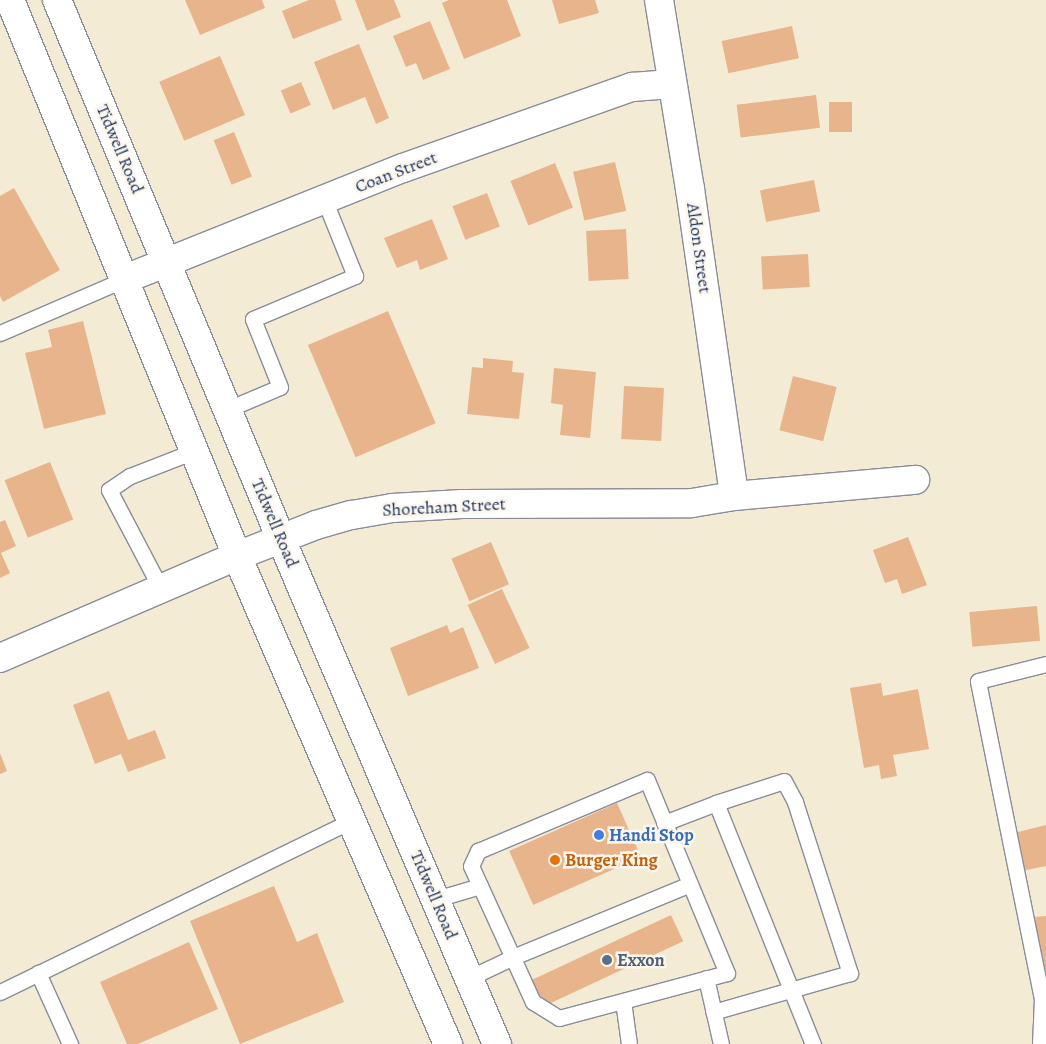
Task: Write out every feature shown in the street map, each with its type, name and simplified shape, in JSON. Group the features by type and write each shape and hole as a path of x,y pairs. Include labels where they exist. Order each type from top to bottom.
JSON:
{"main road":[{"path":"10,0 237,556 448,1044"},
{"name":"Tidwell Road","path":"57,0 168,263 281,539 498,1044"},
{"name":"Aldon Street","path":"659,0 690,189 734,496"},
{"name":"Coan Street","path":"125,279 403,168 632,87 672,84"},
{"name":"Shoreham Street","path":"0,658 237,556 352,515 392,508 535,502 692,503 734,496 915,480"}],"lane":[{"path":"228,409 280,387 253,319 355,276 324,199"},
{"path":"0,333 125,279"},
{"path":"161,589 110,490 130,476 194,451"},
{"path":"1040,1044 1042,999 978,681 1046,664"},
{"path":"647,780 664,823 727,972 559,1018 533,1002 471,866 478,851 647,780"},
{"path":"664,823 716,803 784,781 795,802 850,973 713,1012"},
{"path":"716,803 813,1044"},
{"path":"0,992 352,820"},
{"path":"470,978 513,957 690,884"},
{"path":"436,899 480,886"},
{"path":"38,972 70,1044"},
{"path":"706,978 721,1044"},
{"path":"623,1001 629,1044"}],"building":[{"path":"185,0 262,0 265,8 200,35"},
{"path":"309,0 335,0 342,20 293,39 282,11"},
{"path":"355,0 394,0 401,17 367,31"},
{"path":"449,0 507,0 521,36 464,59 442,3"},
{"path":"552,0 595,0 599,13 559,24"},
{"path":"430,21 450,69 423,80 416,63 406,67 393,36"},
{"path":"792,26 799,58 728,73 722,41"},
{"path":"359,44 389,118 376,124 365,97 333,110 314,62"},
{"path":"220,56 245,115 184,141 159,82"},
{"path":"301,82 311,105 291,114 281,91"},
{"path":"816,95 820,128 741,138 737,105"},
{"path":"829,102 852,102 852,132 829,132"},
{"path":"234,132 252,177 232,185 214,140"},
{"path":"615,162 626,211 584,220 573,172"},
{"path":"555,163 573,208 528,225 510,181"},
{"path":"814,180 820,211 766,222 760,190"},
{"path":"14,188 60,270 3,302 0,296 0,196"},
{"path":"487,193 500,227 465,240 452,206"},
{"path":"432,219 448,259 420,270 417,260 397,268 384,238"},
{"path":"626,229 629,279 589,281 586,231"},
{"path":"808,254 810,287 763,289 761,256"},
{"path":"388,311 436,423 356,457 308,345"},
{"path":"83,321 106,414 44,429 25,353 52,347 48,330"},
{"path":"483,358 513,361 512,372 524,373 519,419 467,414 472,367 483,368"},
{"path":"554,368 596,372 590,438 560,435 563,405 551,403"},
{"path":"793,376 837,387 823,441 779,430"},
{"path":"624,386 664,388 661,441 621,439"},
{"path":"50,462 73,519 28,538 5,480"},
{"path":"5,520 16,546 1,553 10,573 0,578 0,522"},
{"path":"908,537 927,585 902,594 897,579 885,583 873,550"},
{"path":"491,542 509,584 469,601 451,559"},
{"path":"502,589 529,648 495,664 468,605"},
{"path":"1037,606 1040,641 972,647 969,612"},
{"path":"447,625 450,633 463,627 479,668 408,696 390,648"},
{"path":"881,683 883,696 918,689 929,749 893,755 897,776 881,779 879,765 864,768 850,688"},
{"path":"109,691 128,740 155,730 166,758 128,772 121,754 95,764 73,705"},
{"path":"0,753 7,771 0,774"},
{"path":"617,803 641,857 533,905 509,851"},
{"path":"1046,825 1046,866 1022,871 1014,833"},
{"path":"274,886 297,942 317,933 344,1002 240,1044 190,921"},
{"name":"Exxon","path":"671,915 683,941 543,1007 531,981"},
{"path":"1046,916 1046,969 1040,970 1035,917"},
{"path":"189,942 218,1009 138,1044 127,1044 100,982"}],"place":[{"name":"Handi Stop","path":"599,835"},
{"name":"Burger King","path":"555,860"},
{"name":"Exxon","path":"607,960"}]}
